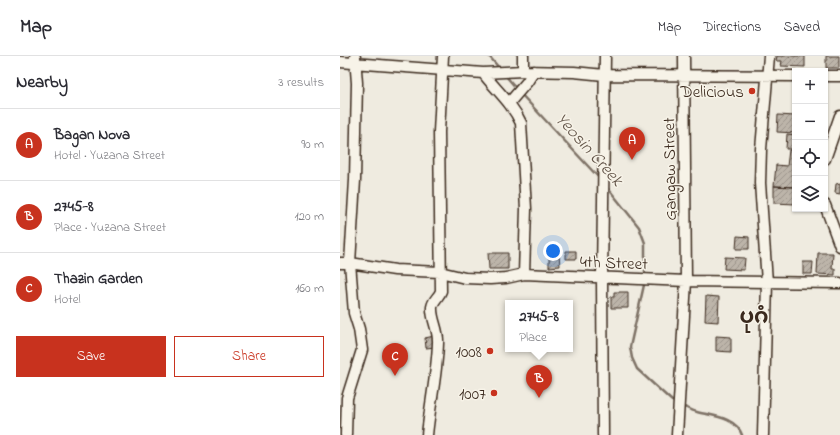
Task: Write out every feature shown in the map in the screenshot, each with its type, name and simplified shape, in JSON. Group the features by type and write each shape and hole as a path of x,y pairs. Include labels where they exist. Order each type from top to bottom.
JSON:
{"street":[{"path":"427,435 438,341 432,317 432,309 434,301 440,293 439,132 442,56"},
{"path":"518,71 523,56"},
{"path":"603,435 602,277 605,56"},
{"name":"Gangaw Street","path":"677,435 686,281 684,56"},
{"path":"763,435 767,282 760,183 768,56"},
{"path":"346,435 348,398 362,350 345,263 355,180 357,83 355,59"},
{"path":"340,62 355,59 483,73 495,71 534,71 604,74 792,76"},
{"path":"512,99 527,82 534,71"},
{"path":"483,73 512,99 521,124 526,209 524,274"},
{"path":"828,76 840,76"},
{"path":"828,150 840,116"},
{"path":"828,212 840,246"},
{"name":"4th Street","path":"345,263 395,270 440,272 465,278 490,280 524,274 686,281 840,282"}],"building":[{"path":"777,56 805,56 805,67 781,66 782,61 776,61"},
{"path":"826,56 839,56 839,68 826,68"},
{"path":"778,115 792,116 792,133 777,132"},
{"path":"787,134 792,135 792,149 786,149"},
{"path":"789,150 792,150 792,187 774,186 776,165 787,166"},
{"path":"840,183 840,194 835,193 836,184"},
{"path":"774,186 792,187 792,204 774,203"},
{"path":"737,236 749,237 749,249 736,249"},
{"path":"566,251 576,251 576,259 566,259"},
{"path":"488,253 508,253 508,269 489,269"},
{"path":"818,253 833,253 832,269 835,269 835,275 817,274"},
{"path":"549,254 559,254 560,266 549,267"},
{"path":"725,257 745,258 744,270 724,269"},
{"path":"803,262 813,262 812,274 803,274"},
{"path":"614,292 628,292 628,308 611,308 611,297 614,297"},
{"path":"706,296 719,297 718,322 705,321"},
{"path":"434,336 436,347 426,348 425,338"},
{"path":"716,336 731,337 731,352 716,351"}],"waterway":[{"name":"Yeosin Creek","path":"489,56 500,69"},
{"name":"Yeosin Creek","path":"505,75 517,89"},
{"name":"Yeosin Creek","path":"520,93 600,179"},
{"name":"Yeosin Creek","path":"607,187 639,227 645,243 645,272"},
{"name":"Yeosin Creek","path":"644,285 630,347 632,358 637,369 676,403"},
{"name":"Yeosin Creek","path":"682,406 695,412 723,418 735,424 742,435"}],"place":[{"name":"Delicious","path":"752,91"},
{"name":"Bagan Nova","path":"632,160"},
{"name":"1008","path":"490,351"},
{"name":"Thazin Garden","path":"395,376"},
{"name":"1007","path":"494,393"},
{"name":"2745-8","path":"539,398"}],"district":[{"name":"ပုဂံ","path":"754,316"}]}
